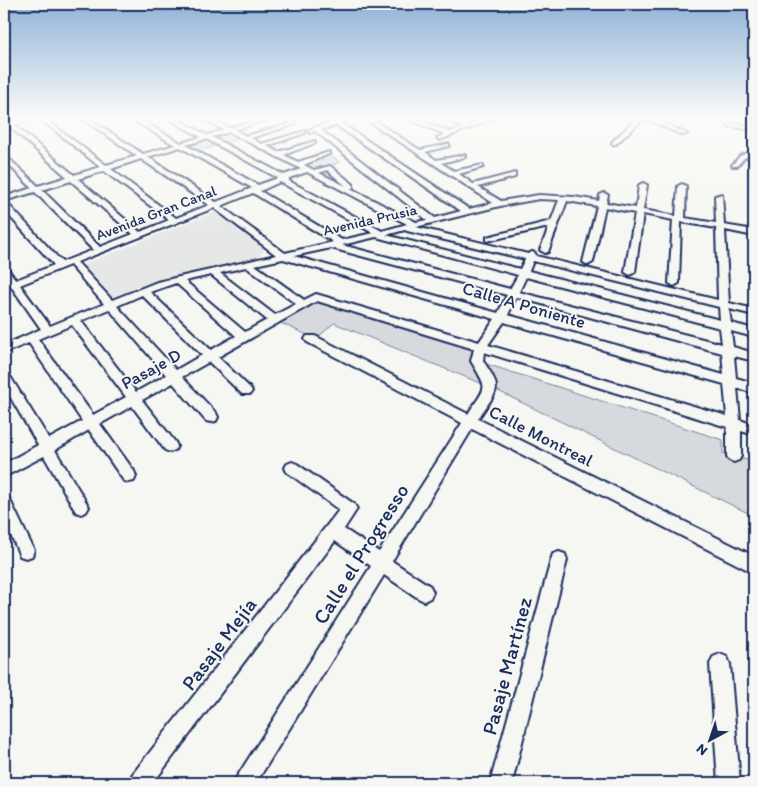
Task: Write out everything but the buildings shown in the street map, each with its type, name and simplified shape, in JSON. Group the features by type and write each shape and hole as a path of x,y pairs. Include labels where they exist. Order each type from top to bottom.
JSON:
{"street":[{"path":"44,154 140,236"},
{"path":"88,154 176,222"},
{"path":"137,154 216,206 283,256"},
{"path":"4,199 154,154"},
{"path":"194,154 257,190 333,245 754,357"},
{"path":"237,154 378,234 754,332"},
{"path":"279,154 370,202 410,226 531,257 724,300 754,312"},
{"name":"Avenida Gran Canal","path":"14,284 284,179 306,169 326,154"},
{"path":"348,154 434,221"},
{"path":"384,154 467,212"},
{"path":"421,154 500,204"},
{"path":"735,165 742,156 749,154"},
{"path":"4,156 99,252"},
{"path":"435,162 463,156"},
{"path":"453,174 481,166"},
{"path":"473,186 512,175"},
{"path":"630,272 643,185"},
{"path":"674,283 682,186"},
{"path":"588,262 600,204 604,195"},
{"path":"719,196 724,300 734,424 734,456"},
{"name":"Avenida Prusia","path":"4,349 144,290 178,280 333,245 500,204 539,197 564,198 600,204 754,233"},
{"path":"545,250 564,198"},
{"path":"4,205 60,266"},
{"path":"490,239 555,223"},
{"path":"267,244 264,253 249,264 302,304"},
{"path":"321,266 320,256 333,245"},
{"name":"Calle A Poniente","path":"283,256 754,388"},
{"path":"531,257 502,316 482,347 754,430"},
{"path":"72,262 211,417"},
{"path":"4,270 48,331"},
{"path":"213,272 274,320"},
{"path":"178,280 244,337"},
{"path":"144,290 246,391"},
{"name":"Pasaje D","path":"4,471 316,297 482,347"},
{"path":"74,320 170,446"},
{"path":"31,338 129,476"},
{"name":"Calle Montreal","path":"312,339 471,422 754,565"},
{"name":"Calle el Progresso","path":"244,783 492,388 490,380 477,361 478,352 482,347"},
{"path":"4,376 81,508"},
{"name":"Pasaje Mejía","path":"140,783 349,509 292,468"},
{"path":"4,503 26,550"},
{"path":"333,531 424,592"},
{"name":"Pasaje Martínez","path":"501,783 559,560"},
{"path":"720,664 729,783"}],"shaded area":[{"path":"328,154 340,162 328,167 369,202 299,164"},
{"path":"215,212 259,242 264,248 262,253 253,260 162,281 112,299 82,265"},
{"path":"316,297 482,347 477,361 723,440 723,453 754,462 754,516 492,388 334,323 316,339 274,320"}]}
